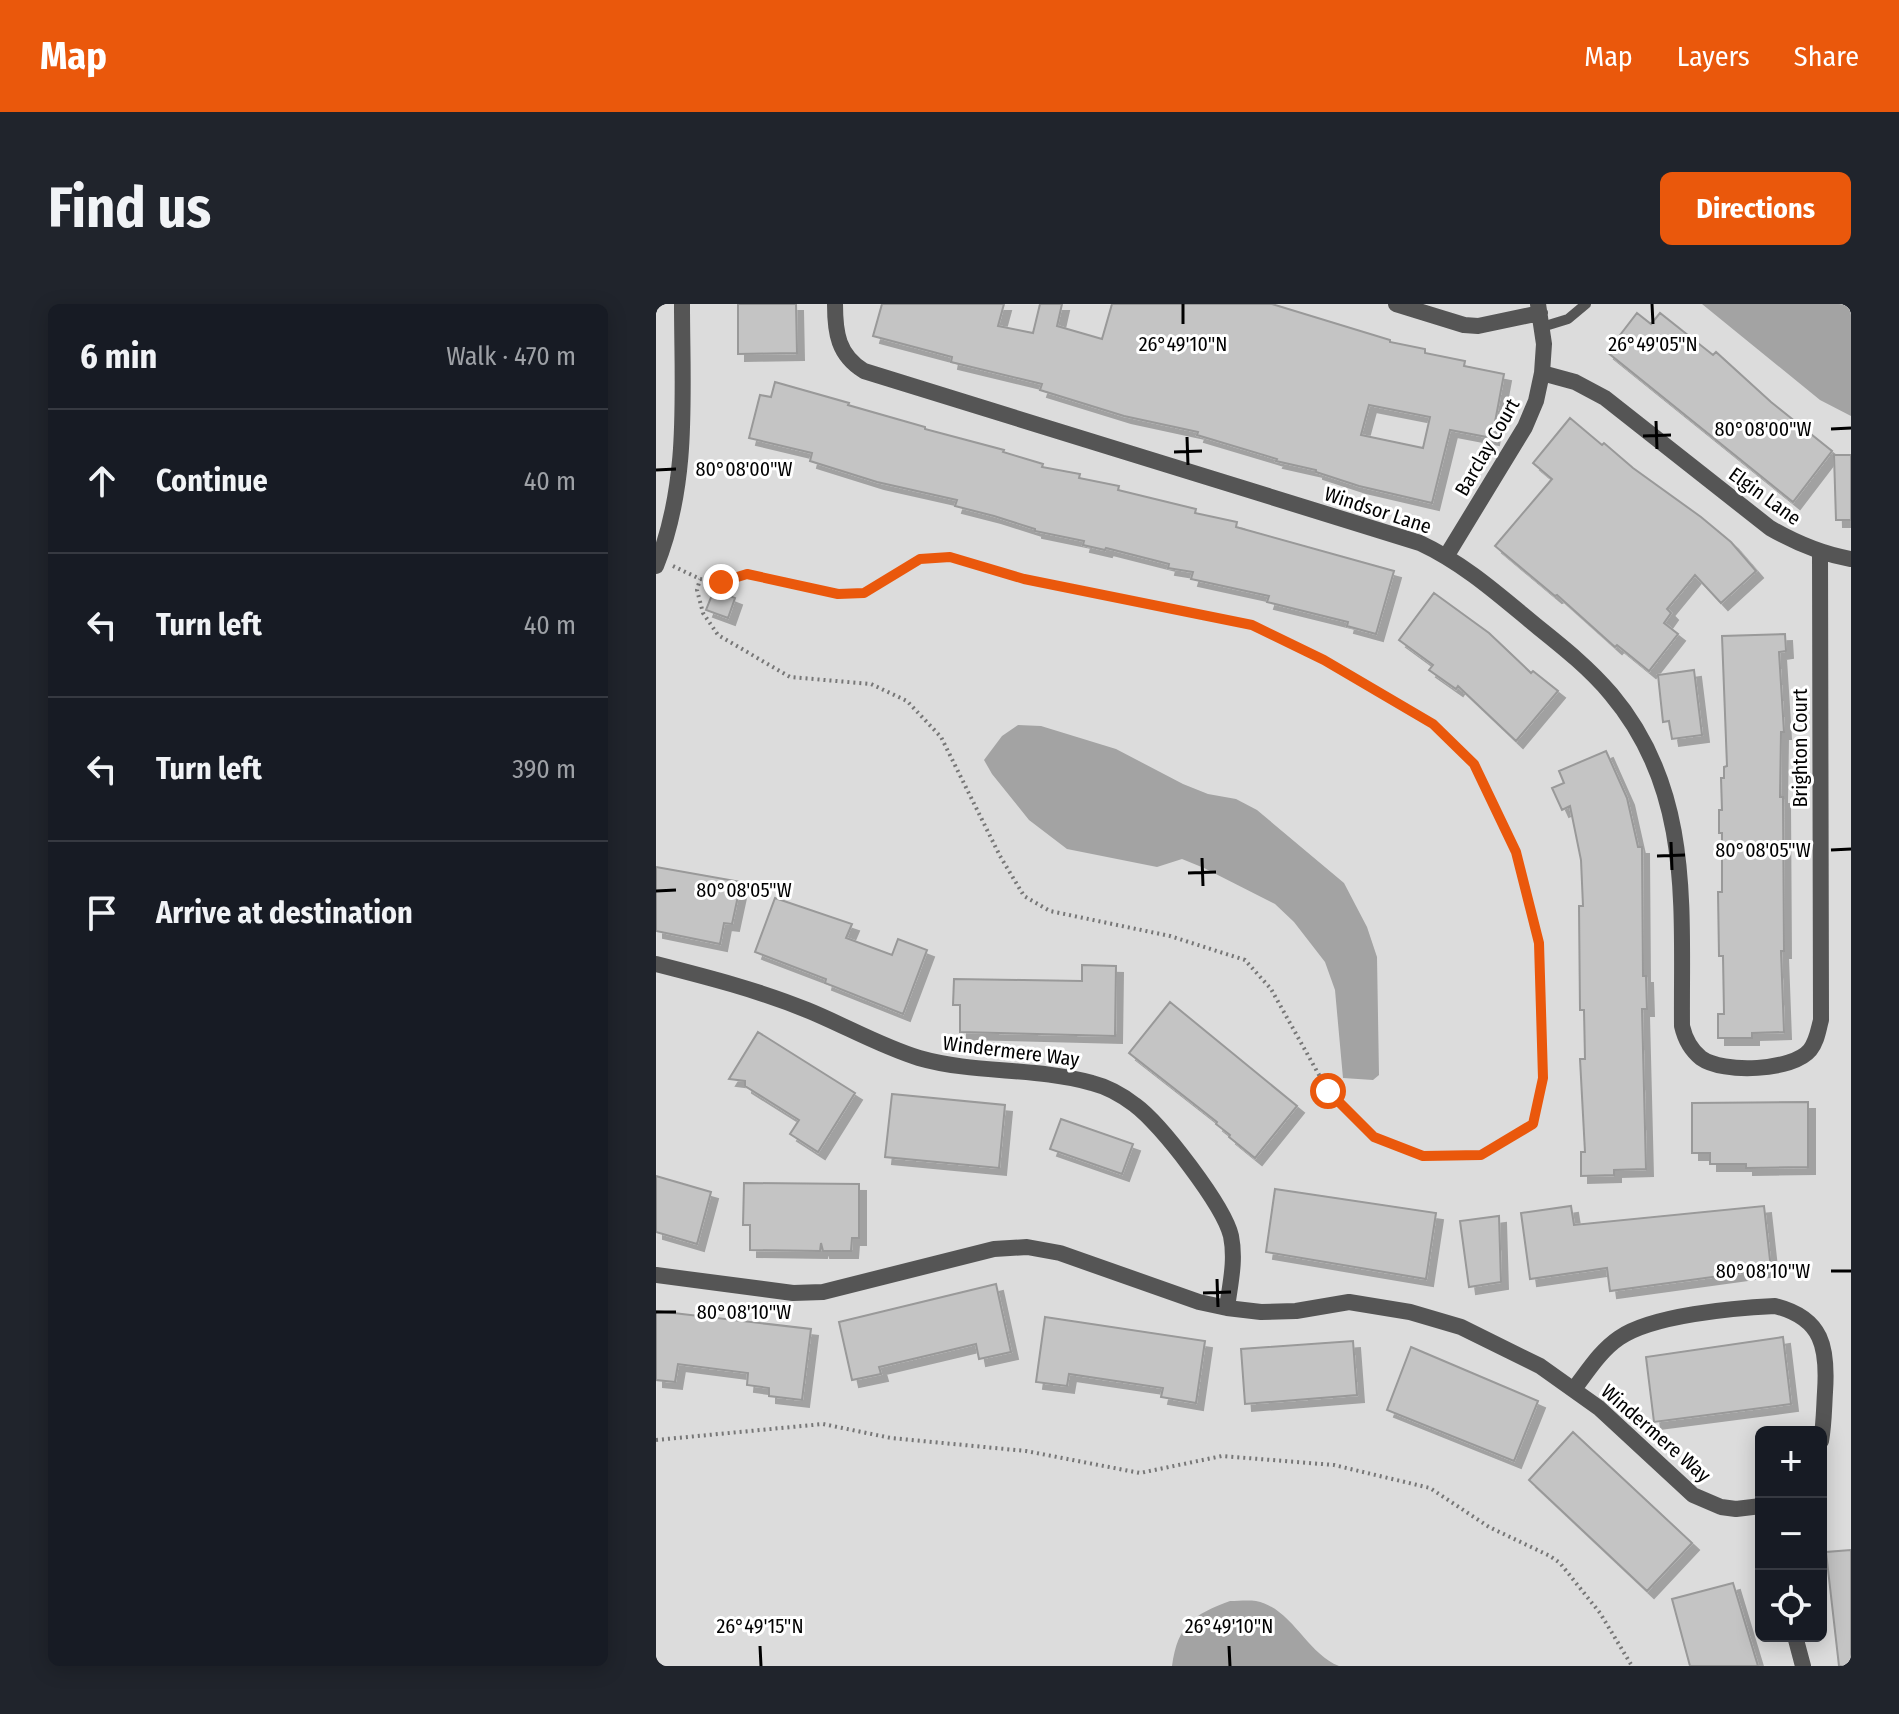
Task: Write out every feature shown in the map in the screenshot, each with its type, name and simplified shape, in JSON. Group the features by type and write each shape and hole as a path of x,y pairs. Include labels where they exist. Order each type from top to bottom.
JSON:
{"street":[{"path":"657,563 675,506 680,475 683,443 682,304"},
{"name":"Windsor Lane","path":"835,304 835,329 842,351 851,363 864,371 1420,543 1447,555 1476,576 1580,662 1627,715 1655,764 1669,803 1681,882 1682,1026 1686,1041"},
{"path":"1396,304 1464,325 1478,326 1540,314"},
{"name":"Barclay Court","path":"1447,555 1525,427 1536,401 1542,373 1540,314"},
{"name":"Elgin Lane","path":"1542,373 1575,382 1605,398 1770,528 1820,552 1851,559"},
{"name":"Brighton Court","path":"1686,1041 1700,1057 1713,1065 1783,1066 1797,1061 1817,1039 1821,1020 1820,552"},
{"name":"Windermere Way","path":"656,964 743,987 929,1060 1082,1080 1111,1090 1147,1115 1211,1195 1224,1217 1230,1233 1233,1263 1227,1308"},
{"name":"Windermere Way","path":"656,1275 793,1293 823,1292 994,1249 1027,1247 1060,1253 1199,1302 1227,1308 1261,1312 1296,1311 1349,1302 1410,1312 1461,1327 1540,1366 1574,1389 1693,1495 1721,1507 1755,1507"},
{"name":"Windermere Way","path":"1574,1389 1605,1350 1632,1330 1663,1320 1775,1306 1789,1310 1811,1324 1825,1349 1827,1364 1822,1426"},
{"path":"1797,1642 1803,1666"}],"lane":[{"path":"1540,314 1568,319 1586,304"}],"path":[{"path":"657,563 700,579 721,582 747,574 838,594 864,593 920,559 950,557 1024,579 1252,625 1324,660 1433,724 1474,764 1516,852 1539,943 1543,1078 1533,1124 1481,1155 1423,1156 1374,1137 1328,1091 1271,989 1245,960 1170,936 1050,911 1024,896 1000,856 941,737 907,701 871,684 790,677 718,635 703,613 697,590 700,579"},
{"path":"656,1440 823,1424 891,1438 1026,1451 1140,1473 1222,1456 1334,1465 1430,1488 1489,1527 1550,1556 1560,1563 1600,1613 1632,1666"}],"shaded area":[{"path":"656,304 1851,304 1851,1666 656,1666"},
{"path":"1702,304 1851,304 1851,416 1820,400"},
{"path":"1018,725 1041,726 1116,749 1183,784 1208,794 1236,799 1257,810 1344,883 1367,927 1377,957 1379,1075 1373,1080 1343,1078 1335,990 1325,962 1294,922 1275,904 1182,859 1157,867 1067,849 1029,820 984,760 1002,736"},
{"path":"1230,1601 1256,1601 1269,1605 1280,1612 1327,1660 1339,1666 1172,1666 1178,1640 1189,1623 1206,1611"}],"building":[{"path":"738,304 796,304 797,353 738,354"},
{"path":"882,304 1004,304 998,326 1033,333 1040,304 1062,304 1057,326 1102,339 1112,304 1272,304 1390,342 1425,349 1425,353 1465,361 1464,366 1504,374 1492,438 1450,430 1432,503 1359,486 1316,470 1276,461 1197,435 1198,432 1124,416 1040,390 1042,384 951,362 952,357 873,336","holes":["1369,405 1430,417 1423,448 1361,435"]},
{"path":"1637,313 1651,324 1660,313 1713,355 1716,352 1832,451 1793,502 1607,352"},
{"path":"775,382 1004,450 1043,464 1042,467 1119,486 1118,490 1196,509 1195,513 1237,522 1236,527 1394,571 1376,634 1347,626 1348,622 1267,602 1269,596 1191,579 1193,572 1168,568 1169,564 1035,531 955,506 957,500 877,482 810,461 812,453 749,438 760,395 771,397"},
{"path":"1570,418 1701,517 1731,542 1756,571 1721,603 1695,575 1667,609 1671,613 1664,623 1678,634 1649,671 1617,645 1615,647 1557,595 1495,546 1552,479 1533,463"},
{"path":"1834,455 1851,455 1851,520 1836,520"},
{"path":"714,590 735,598 728,618 706,610"},
{"path":"1434,593 1489,633 1531,673 1533,671 1558,691 1516,741 1458,686 1456,689 1429,670 1433,665 1399,640"},
{"path":"1785,634 1786,651 1779,652 1784,732 1781,732 1780,797 1783,797 1784,951 1781,951 1784,1032 1752,1033 1752,1038 1718,1038 1718,1014 1724,1014 1723,956 1719,956 1718,892 1722,892 1722,833 1719,833 1719,810 1722,810 1721,778 1724,778 1724,767 1727,766 1722,636"},
{"path":"1694,670 1702,735 1672,739 1669,721 1663,722 1658,675"},
{"path":"1606,751 1627,798 1638,847 1642,847 1643,976 1646,976 1647,1009 1642,1009 1646,1169 1614,1170 1614,1175 1581,1176 1581,1152 1585,1152 1580,1059 1585,1059 1584,1010 1580,1010 1581,860 1570,806 1562,810 1552,788 1564,783 1559,771"},
{"path":"656,867 741,882 732,924 724,923 720,944 656,931"},
{"path":"775,898 852,924 846,938 892,955 898,939 927,950 903,1014 825,983 826,979 755,952"},
{"path":"1082,965 1116,966 1115,1036 960,1032 960,1005 953,1005 954,979 1082,981"},
{"path":"1170,1002 1297,1106 1255,1158 1229,1137 1217,1122 1129,1053"},
{"path":"758,1032 855,1093 818,1152 790,1134 799,1120 745,1086 745,1081 729,1079"},
{"path":"892,1094 1005,1105 999,1168 885,1157"},
{"path":"1808,1102 1808,1167 1746,1168 1746,1164 1710,1164 1710,1153 1692,1153 1692,1103"},
{"path":"1061,1119 1133,1144 1122,1174 1050,1149"},
{"path":"656,1176 711,1192 697,1244 656,1232"},
{"path":"744,1183 859,1184 859,1238 852,1238 851,1251 823,1251 821,1243 820,1251 750,1250 750,1225 743,1225"},
{"path":"1275,1189 1436,1213 1426,1279 1266,1252"},
{"path":"1571,1206 1574,1225 1764,1206 1771,1269 1610,1291 1607,1268 1530,1279 1521,1213"},
{"path":"1499,1216 1501,1282 1469,1287 1460,1221"},
{"path":"996,1284 1011,1352 979,1359 976,1344 879,1367 881,1374 852,1380 839,1322"},
{"path":"656,1311 811,1329 802,1400 769,1396 769,1388 747,1385 748,1373 678,1364 675,1382 656,1380"},
{"path":"1045,1317 1205,1341 1196,1403 1161,1397 1163,1388 1069,1374 1067,1386 1036,1382"},
{"path":"1783,1337 1791,1404 1654,1422 1646,1357"},
{"path":"1353,1341 1357,1395 1245,1404 1241,1349"},
{"path":"1411,1347 1538,1401 1514,1461 1387,1410"},
{"path":"1573,1432 1692,1543 1647,1591 1529,1480"},
{"path":"1851,1550 1851,1666 1839,1666 1827,1552"},
{"path":"1733,1583 1758,1666 1690,1666 1672,1599"}],"route":[{"path":"721,582 747,574 838,594 864,593 920,559 950,557 1024,579 1252,625 1324,660 1433,724 1474,764 1516,852 1539,943 1543,1078 1533,1124 1481,1155 1423,1156 1374,1137 1328,1091"}]}
